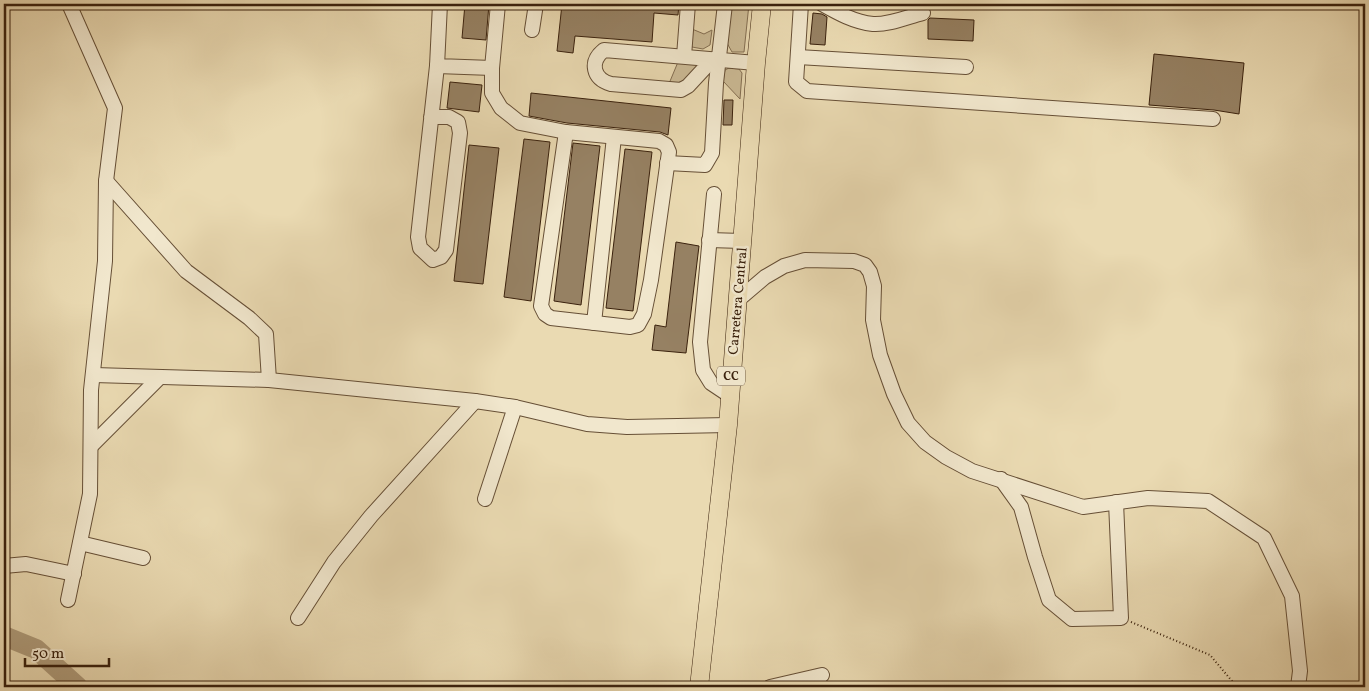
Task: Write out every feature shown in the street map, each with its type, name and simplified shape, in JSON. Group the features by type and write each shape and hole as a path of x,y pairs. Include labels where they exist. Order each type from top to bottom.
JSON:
{"main road":[{"name":"Carretera Central","path":"699,687 728,425 762,4"}],"street":[{"path":"68,600 90,494 91,390 105,262 106,181 115,108 69,4"},
{"path":"431,117 449,117 458,122 460,133 446,250 441,257 433,260 420,248 418,237 431,117 437,66 440,4"},
{"path":"498,4 492,68 492,92 501,108 511,118 520,123 566,132 659,141 666,145 669,152 651,280 644,314 638,325 630,327 551,318 545,314 541,306 566,132"},
{"path":"532,30 536,4"},
{"path":"684,56 688,4"},
{"path":"667,163 706,164 712,153 716,59 725,4"},
{"path":"800,4 796,82 807,91 1213,119"},
{"path":"822,4 846,17 873,24 923,13"},
{"path":"716,59 688,86 681,90 611,84 602,81 595,69 597,55 604,50 684,56 716,59 756,63"},
{"path":"798,57 966,67"},
{"path":"437,66 492,68"},
{"path":"594,323 614,137"},
{"path":"106,181 186,271 249,318 266,334 269,380"},
{"path":"714,194 700,342 704,370 711,383 729,395"},
{"path":"709,240 742,241"},
{"path":"738,300 765,277 784,266 805,260 854,261 865,265 870,272 874,286 873,320 880,355 894,394 908,423 925,442 946,457 972,470 1083,506 1148,498 1208,501 1264,538 1292,596 1300,671 1298,687"},
{"path":"94,375 269,380 476,402 515,408 586,424 670,427 728,425"},
{"path":"91,446 159,378"},
{"path":"298,618 334,562 371,516 476,402"},
{"path":"485,499 515,408"},
{"path":"1002,479 1021,507 1049,600 1072,619 1121,618 1116,502"},
{"path":"80,544 143,558"},
{"path":"4,566 26,564 74,574"},
{"path":"770,687 822,675"}],"path":[{"path":"1121,618 1210,655 1237,687"}],"shaded area":[{"path":"730,4 749,4 744,52 732,52 727,43"},
{"path":"692,29 704,34 712,30 710,45 703,49 692,47 690,44"},
{"path":"678,62 702,63 683,83 668,86"},
{"path":"729,68 739,69 742,73 740,99 723,81 725,70"}],"building":[{"path":"465,4 489,4 486,40 462,38"},
{"path":"562,4 679,4 678,15 654,13 652,42 575,36 573,53 557,51"},
{"path":"813,13 822,14 827,17 825,45 810,44"},
{"path":"930,18 974,20 973,41 928,39 928,20"},
{"path":"1154,54 1244,63 1239,114 1149,105"},
{"path":"450,82 482,85 479,112 447,108"},
{"path":"531,93 671,108 668,135 660,132 567,123 529,116"},
{"path":"724,100 733,100 732,125 723,125"},
{"path":"524,139 550,142 531,301 504,297"},
{"path":"573,143 600,146 581,305 554,301"},
{"path":"469,145 499,148 483,284 454,281"},
{"path":"625,149 652,152 633,311 606,308"},
{"path":"676,242 699,246 686,353 652,350 655,325 666,327"}],"waterway":[{"path":"4,636 36,649 78,687"}]}
